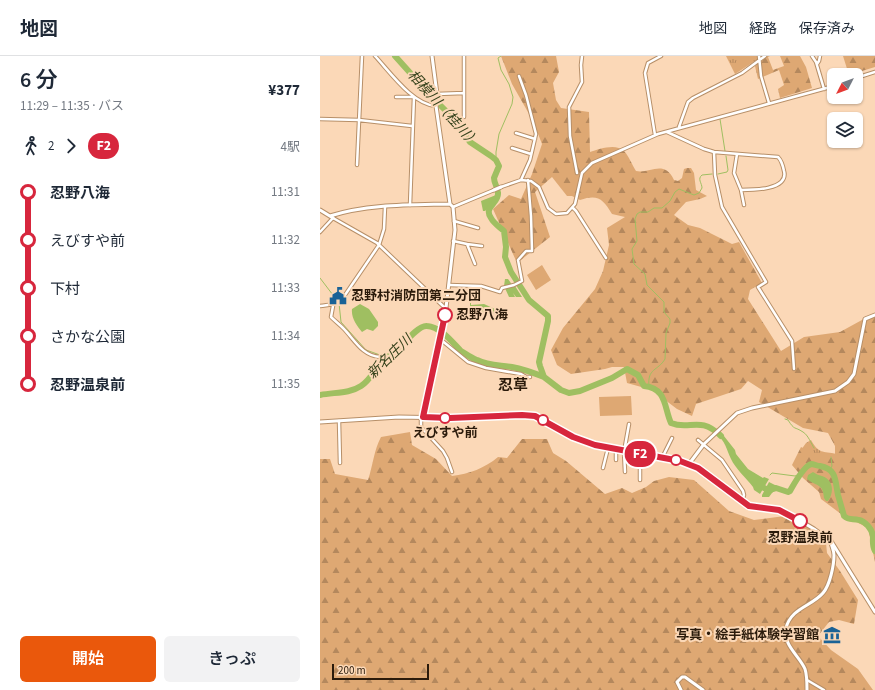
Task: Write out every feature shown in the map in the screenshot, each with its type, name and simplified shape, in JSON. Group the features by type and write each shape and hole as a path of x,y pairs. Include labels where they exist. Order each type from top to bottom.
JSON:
{"street":[{"path":"357,165 362,56"},
{"path":"375,56 414,97 429,106 436,106"},
{"path":"432,56 437,94 436,106 450,204 453,207 454,241 446,308 421,427 443,451 452,472"},
{"path":"464,56 464,117"},
{"path":"577,173 570,136 569,107 582,82 582,56"},
{"path":"655,135 645,73 648,63 661,56"},
{"path":"759,56 761,76 769,103"},
{"path":"678,128 688,102 742,72 765,56"},
{"path":"812,56 824,88"},
{"path":"816,64 819,61 820,56"},
{"path":"863,76 875,72"},
{"path":"519,76 536,134 530,160 521,180"},
{"path":"453,207 501,187 521,180 528,180 539,187 548,208 556,214 567,213 576,204 582,173 592,163 666,131 827,87"},
{"path":"437,94 464,93"},
{"path":"396,97 414,97"},
{"path":"410,206 414,97"},
{"path":"320,120 359,120 412,126"},
{"path":"666,131 704,149 714,152 778,157 781,160 785,172 785,177 783,180 775,186 761,190 741,190"},
{"path":"516,133 535,139"},
{"path":"512,148 531,154"},
{"path":"714,152 715,175 722,207 766,282 758,287 792,341 794,369"},
{"path":"737,154 734,173 741,190 744,205"},
{"path":"449,285 481,286 500,292 502,288 518,283 522,279 518,260 526,251 532,251 528,180"},
{"path":"320,232 332,217 345,211 385,207 450,204"},
{"path":"380,357 365,352 347,331 331,317 333,306 345,295 379,245 384,229 385,207"},
{"path":"573,208 606,258"},
{"path":"320,210 379,245 446,308"},
{"path":"454,221 478,228"},
{"path":"454,241 482,246"},
{"path":"467,244 475,264"},
{"path":"320,306 333,306"},
{"path":"689,464 704,444 732,416 741,411 835,391 848,382 854,374 864,320 875,315"},
{"path":"440,338 468,362 486,368 530,377"},
{"path":"320,422 399,417 450,418 522,415 535,416 573,437 595,445 689,464 698,468 749,506 779,510 787,513 831,541 875,612"},
{"path":"339,421 340,463"},
{"path":"625,472 624,452 629,424"},
{"path":"662,458 672,438"},
{"path":"698,440 722,460 743,491 744,496 742,501"},
{"path":"603,468 608,448"},
{"path":"616,450 616,460"},
{"path":"640,454 640,480"},
{"path":"807,690 807,674 804,667 788,645 786,638 787,627 789,621 798,610 816,599 826,589 832,570 834,554 831,541"},
{"path":"682,690 677,682 682,677 685,677 703,690"},
{"path":"806,680 824,690"}],"green space":[{"path":"501,56 556,56 559,72 553,83 556,100 561,108 589,112 590,152 607,147 617,147 624,151 636,171 656,169 666,170 674,180 678,181 682,178 684,169 691,168 694,173 696,190 707,196 686,202 674,215 688,225 700,228 732,244 739,242 762,283 750,290 748,299 781,351 804,337 840,332 871,315 875,315 875,562 868,528 841,514 821,499 819,492 803,478 792,465 801,447 822,458 835,457 835,446 828,433 803,428 759,402 762,390 748,381 741,389 696,404 692,416 677,409 652,390 627,383 624,367 612,367 571,374 557,365 551,350 563,328 595,289 603,271 609,245 607,228 625,217 612,214 603,201 599,199 586,198 580,200 572,196 567,196 552,177 535,192 550,237 517,263 493,209 509,195 521,199 532,174 542,144 533,121 512,84"},
{"path":"726,56 757,56 758,59 735,74"},
{"path":"767,56 770,56 768,57 773,70 784,66 780,56 800,56 806,67 812,88 780,98 778,89 784,85 779,70 758,79 755,66"},
{"path":"843,56 875,56 875,67 863,71 863,68 847,68"},
{"path":"542,265 551,280 536,290 527,275"},
{"path":"631,396 632,415 600,416 599,397"},
{"path":"410,432 412,445 436,459 452,476 465,474 476,470 498,457 507,458 522,439 547,439 553,453 566,461 605,494 622,488 632,493 646,487 654,481 669,477 694,480 729,511 754,520 800,514 826,543 827,553 858,600 854,624 839,620 829,622 818,636 831,650 858,669 873,690 320,690 320,459 330,459 335,474 368,480 381,437"},
{"path":"811,440 819,450 837,454 836,469 801,450 806,443"}],"shaded area":[{"path":"496,195 495,201 485,211 483,211 481,201"},
{"path":"505,279 508,279 513,286 515,286 522,297 516,297 513,293 515,297 509,297 504,286"},
{"path":"472,291 477,292 473,299 470,300 471,305 484,304 495,309 497,307 498,309 496,310 496,313 494,314 488,310 483,315 476,315 480,314 480,311 470,306 468,299"},
{"path":"360,304 369,309 378,322 378,326 373,331 367,329 362,332 352,316 352,309"},
{"path":"720,431 748,469 763,478 769,479 760,494 754,490 738,470 724,442 716,435"},
{"path":"813,472 829,480 832,491 828,501 824,498 821,488 807,479 808,475"},
{"path":"769,482 779,487 769,497 762,497 762,495"}],"waterway":[{"name":"相模川（桂川）","path":"395,56 452,117 470,142 496,160 499,166 494,178 498,196 490,208 489,214 494,222 504,231 506,247 505,257 511,272 529,300 548,316 539,362 544,377 561,390 569,393 580,391 612,378 627,369 638,375 644,386 657,391 661,395 671,423 678,425 707,426 721,436"},
{"path":"496,160 499,134 512,104 513,97 509,84 501,70 498,58 501,56"},
{"path":"720,119 725,151"},
{"path":"718,174 727,172 728,170 726,156"},
{"path":"649,386 651,373 665,359 666,333 670,319 664,312 664,302 647,285 645,274 634,264 632,249 637,241 635,219 637,214 640,212 648,212 654,208 662,208 670,201 675,192 679,189 694,195 699,193 702,188 700,180 702,175 712,174"},
{"path":"320,278 339,303 341,322 366,350 380,355 394,353"},
{"name":"新名庄川","path":"320,395 346,392 356,389 364,384 381,363 398,350 415,332 423,326 432,327 442,332 461,351 481,362 508,366 544,377"},
{"path":"785,419 788,420 793,427 805,433 814,448"},
{"path":"830,470 832,466 831,457"},
{"name":"相模川（桂川）","path":"759,483 764,488 769,490 776,488 788,492 802,472 811,464 830,470 834,476 844,516 849,519 857,519 864,522 868,526 873,536 873,546 875,551"},
{"path":"770,475 772,473 795,476 800,474"}],"bus line":[{"name":"F2","path":"445,315 423,417 450,418 522,415 535,416 573,437 595,445 689,464 698,468 749,506 779,510 800,521"}],"place":[{"name":"忍野村消防団第二分団","path":"338,296"},
{"name":"忍野八海","path":"445,315"},
{"name":"えびすや前","path":"445,418"},
{"name":"忍野温泉前","path":"800,521"},
{"name":"写真・絵手紙体験学習館","path":"832,635"}],"district":[{"name":"忍草","path":"513,385"}]}
